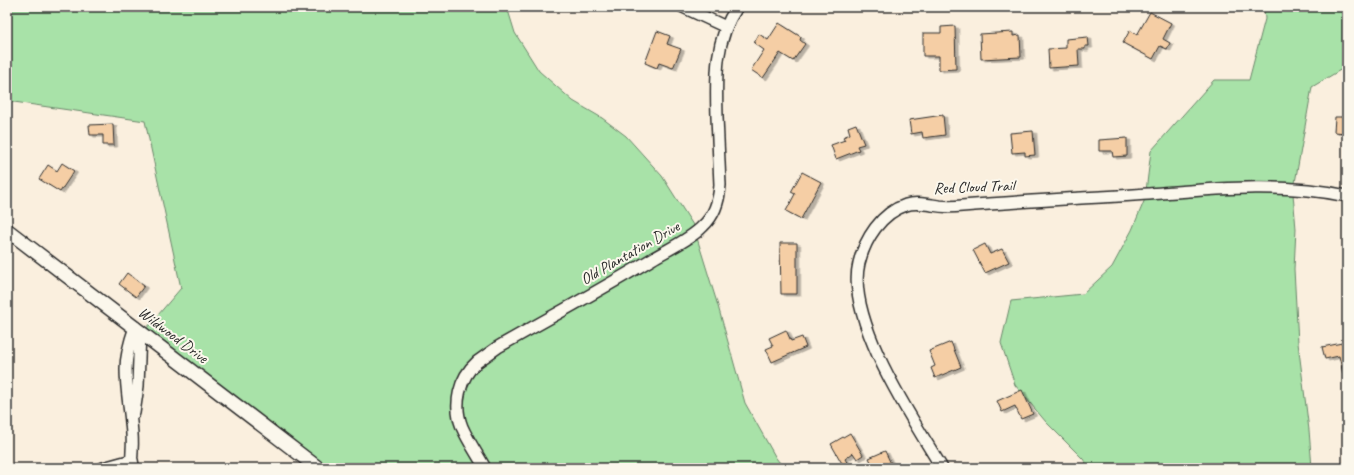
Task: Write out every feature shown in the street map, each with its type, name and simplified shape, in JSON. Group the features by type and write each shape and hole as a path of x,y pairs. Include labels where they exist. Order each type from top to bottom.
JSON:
{"street":[{"path":"683,7 726,27"},
{"name":"Old Plantation Drive","path":"485,468 462,429 458,417 460,388 465,377 477,362 498,348 642,266 693,234 703,227 716,208 719,196 716,65 722,38 737,7"},
{"name":"Red Cloud Trail","path":"942,468 894,387 870,334 859,304 856,277 858,264 862,251 870,236 885,216 898,208 912,203 955,206 1213,189 1304,189 1347,196"},
{"name":"Wildwood Drive","path":"7,230 318,468"},
{"path":"103,468 132,465 132,423 126,368 128,348 137,329"}],"green space":[{"path":"7,7 507,7 515,33 539,71 573,101 602,118 626,136 662,176 693,225 718,306 745,403 776,458 784,468 326,468 146,329 181,288 145,121 7,101"},
{"path":"1264,7 1347,7 1347,66 1312,87 1293,194 1296,229 1294,269 1298,343 1309,430 1312,468 1089,468 1083,459 1046,422 1015,385 1001,343 1011,301 1083,294 1112,267 1132,230 1145,199 1151,151 1214,80 1249,80 1265,19"}],"building":[{"path":"1150,12 1171,23 1163,39 1170,43 1167,49 1160,46 1153,59 1123,43 1130,30 1137,35"},
{"path":"779,23 801,37 800,40 805,44 793,61 780,53 763,78 751,70 764,50 754,43 759,34 768,40"},
{"path":"955,26 956,69 939,70 939,56 923,56 923,33 941,33 941,27"},
{"path":"657,31 670,36 667,44 681,49 673,68 659,63 657,68 645,63"},
{"path":"1013,32 1013,36 1020,35 1021,57 981,59 980,34"},
{"path":"1088,37 1089,46 1085,46 1085,49 1078,49 1079,66 1049,68 1048,49 1066,48 1066,39"},
{"path":"943,115 945,135 923,138 922,132 911,134 909,120"},
{"path":"1335,117 1347,117 1347,133 1334,132"},
{"path":"113,124 114,145 103,145 103,135 90,135 89,125"},
{"path":"856,124 864,144 857,146 859,150 836,159 831,145 845,140 843,137 850,134 848,127"},
{"path":"1033,131 1035,155 1025,156 1025,152 1012,153 1010,133"},
{"path":"1127,138 1127,156 1113,157 1112,151 1099,151 1099,140"},
{"path":"62,163 74,171 60,192 39,179 48,165 57,171"},
{"path":"802,172 821,182 801,219 786,211 795,194 791,192"},
{"path":"780,243 797,243 797,294 781,294"},
{"path":"985,244 990,254 1002,249 1009,262 985,273 973,250"},
{"path":"127,273 144,286 136,297 119,284"},
{"path":"786,330 791,341 802,337 806,347 772,362 766,349 773,346 769,338"},
{"path":"951,342 961,367 935,378 931,368 935,366 929,351"},
{"path":"1347,342 1347,373 1343,374 1339,356 1325,359 1322,347"},
{"path":"1022,390 1033,414 1021,419 1015,406 1002,412 997,401"},
{"path":"850,433 863,455 857,459 853,453 845,459 848,464 844,467 831,444"},
{"path":"885,451 893,468 874,468 869,458"}]}
